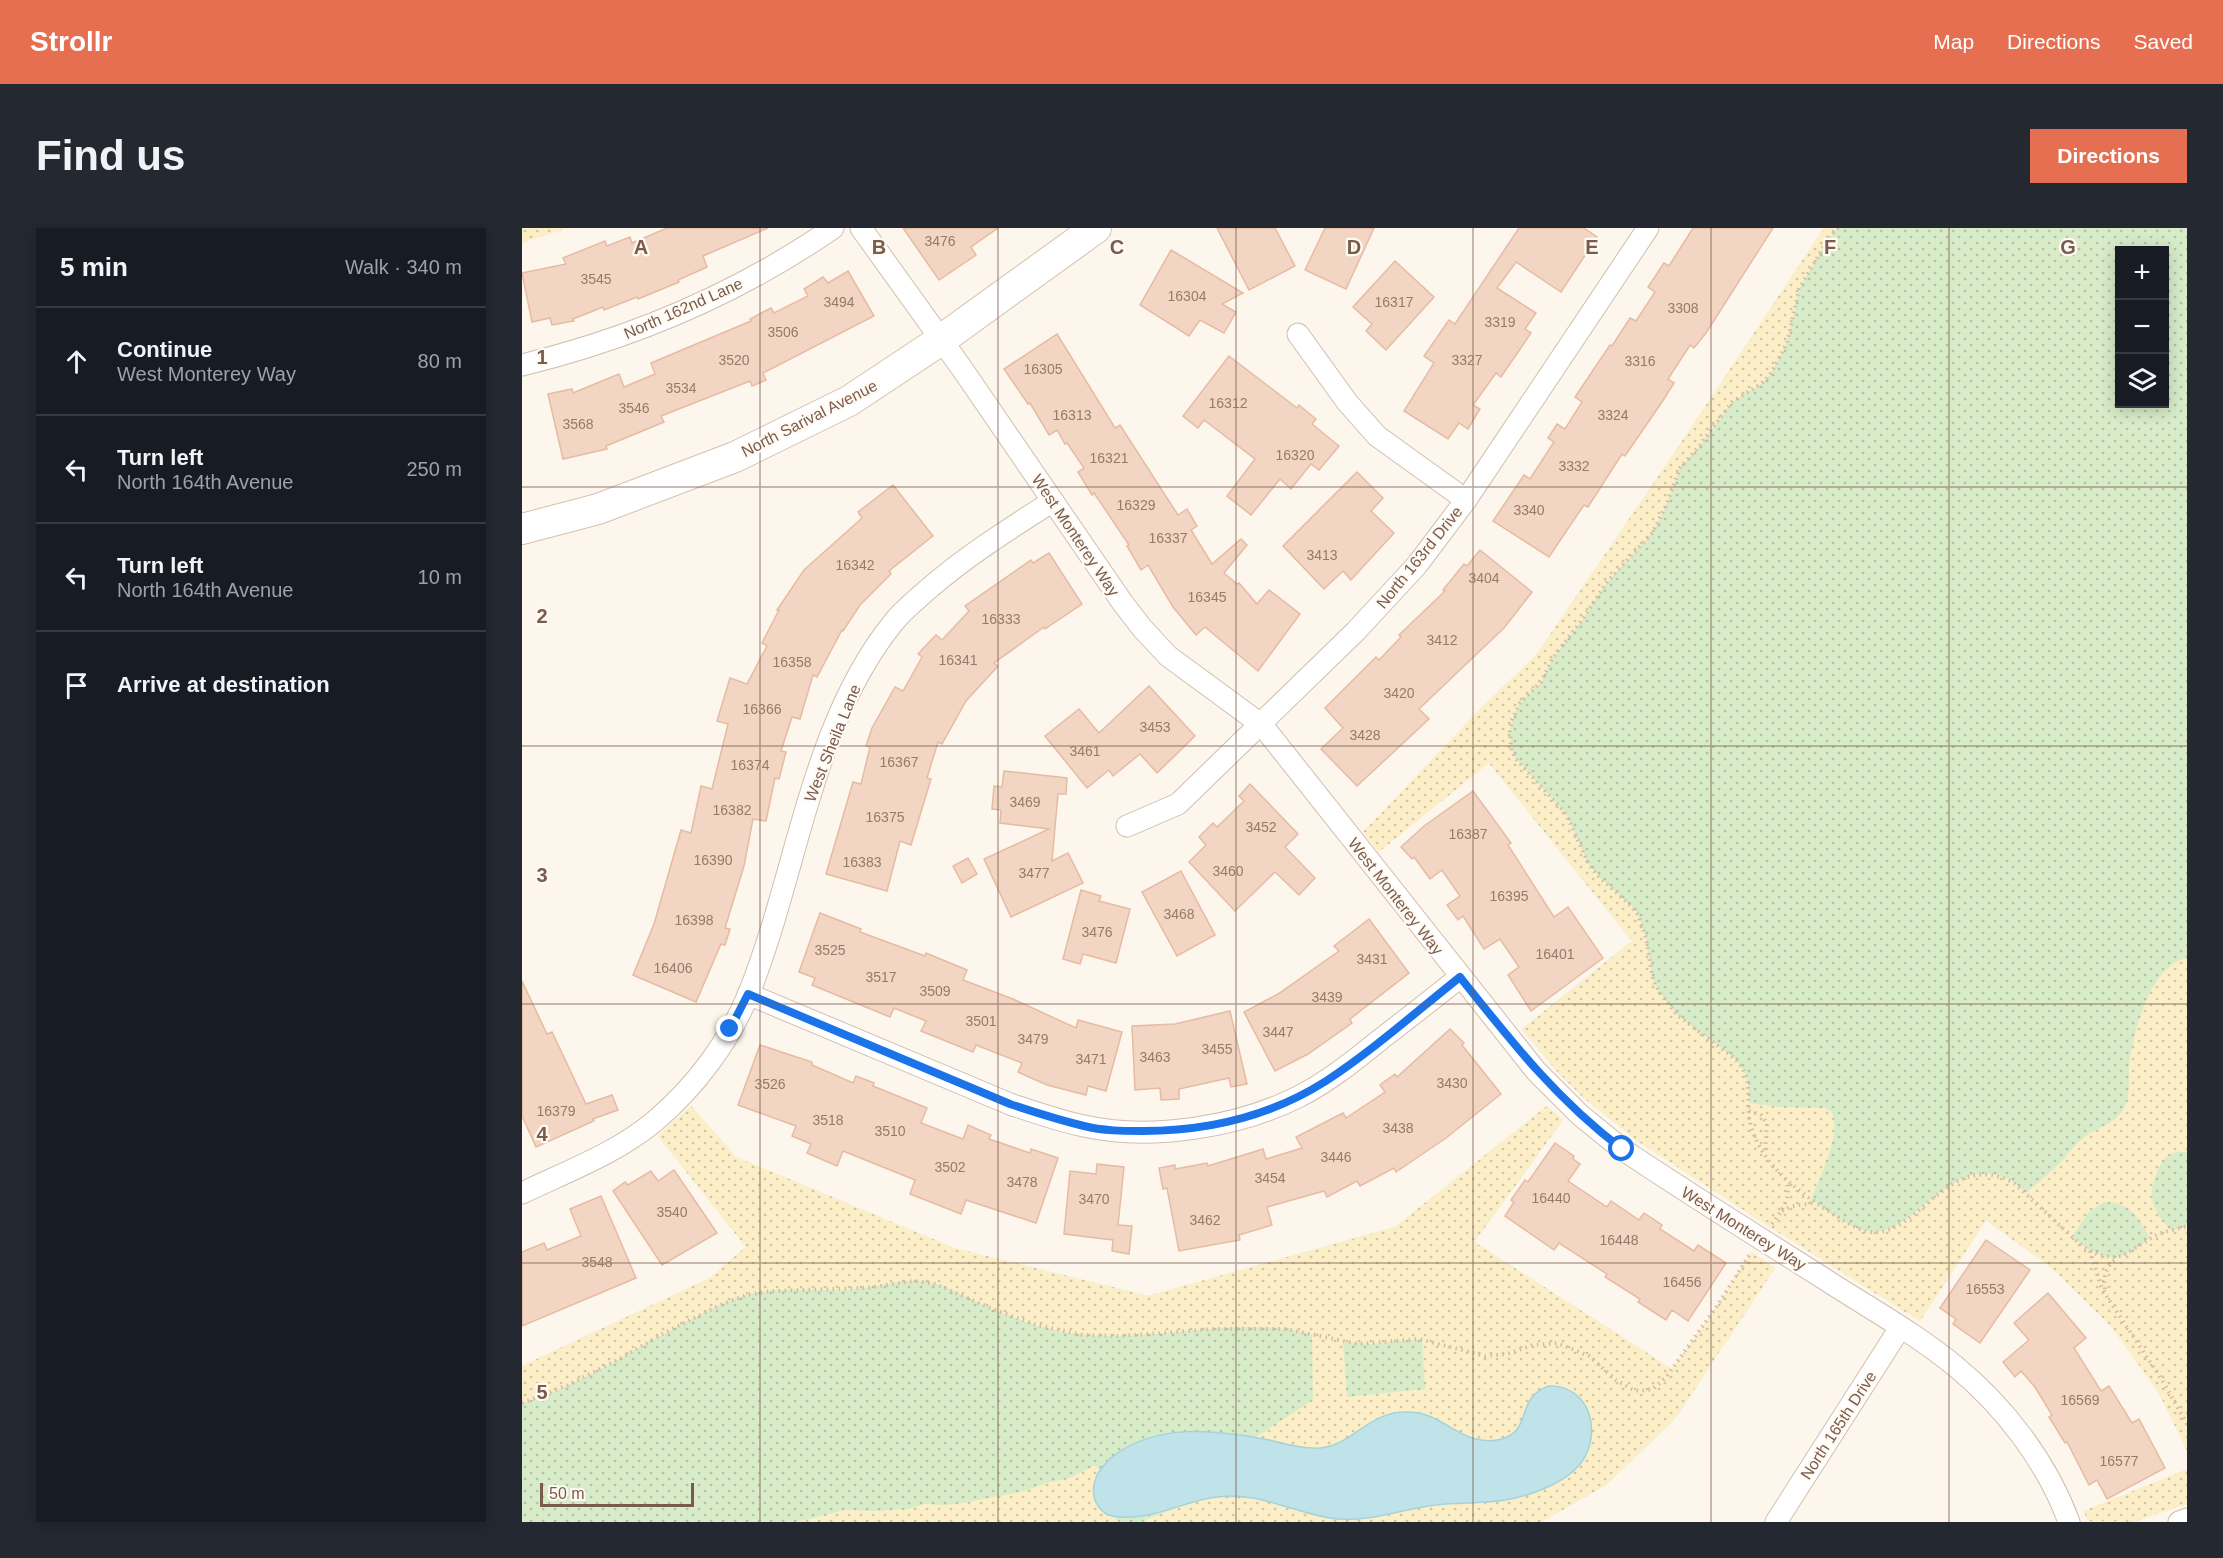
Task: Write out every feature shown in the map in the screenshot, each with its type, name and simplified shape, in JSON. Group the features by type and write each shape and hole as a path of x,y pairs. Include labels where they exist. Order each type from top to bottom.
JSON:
{"street":[{"name":"North 162nd Lane","path":"522,364 603,342 705,302 785,260 833,228"},
{"name":"West Monterey Way","path":"861,228 942,340 1142,628 1168,656 1262,725 1536,1071 1580,1115 1622,1149 1900,1328 1954,1366 1998,1407 2018,1431 2036,1457 2069,1522"},
{"name":"North Sarival Avenue","path":"522,529 598,509 735,457 849,401 942,340 1096,228"},
{"name":"North 163rd Drive","path":"1127,826 1178,804 1356,632 1417,565 1466,500 1648,228"},
{"path":"1298,334 1347,402 1377,436 1466,500"},
{"name":"West Sheila Lane","path":"522,1193 600,1156 653,1123 695,1082 730,1029 748,994 829,744 856,682 875,649 894,622 951,569 1053,501"},
{"path":"748,994 1010,1104 1044,1116 1086,1127 1116,1131 1173,1131 1217,1125 1244,1118 1299,1096 1352,1063 1460,977"},
{"name":"North 165th Drive","path":"1776,1522 1900,1328"},
{"path":"2179,1522 2187,1519"}],"path":[{"path":"1838,228 1828,238 1799,289 1787,343 1770,375 1762,383 1732,402 1680,468 1652,533 1607,582 1582,620 1552,658 1541,682 1520,702 1512,720 1511,748 1515,758 1566,814 1589,865 1638,915 1646,938 1653,980 1664,999 1677,1015 1742,1066 1749,1083 1751,1126 1765,1154 1786,1180 1857,1228 1866,1231 1884,1231 1904,1221 1950,1185 1976,1176 1996,1175 2015,1184 2090,1251 2105,1257 2122,1256"},
{"path":"1749,1111 1761,1115 1767,1123 1765,1154"},
{"path":"522,1403 568,1385 664,1333 746,1295 772,1291 858,1289 922,1281 1037,1325 1083,1335 1121,1336 1213,1329 1286,1329 1358,1344 1419,1339 1485,1356 1507,1354 1533,1345 1557,1342 1589,1356 1624,1386 1647,1391 1660,1384 1667,1376 1782,1211 1789,1191 1786,1180"},
{"path":"1782,1211 1792,1206 1817,1203"},
{"path":"2107,1297 2104,1275 2110,1265 2158,1234 2187,1226"},
{"path":"2090,1251 2101,1286 2107,1297 2162,1380 2187,1424"}],"green space":[{"path":"1824,228 2187,228 2187,1450 2159,1393 2111,1326 2052,1268 1986,1220 1920,1321 1636,1140 1584,1098 1556,1070 1522,1029 1632,941 1489,763 1474,715 1537,654"},
{"path":"691,1106 736,1157 954,1248 1148,1296 1395,1227 1547,1106 1563,1120 1474,1242 1672,1369 1717,1306 1751,1252 1775,1268 1674,1420 1606,1485 1541,1522 522,1522 522,1366 710,1278 746,1247 658,1136"}],"sand":[{"path":"522,228 568,228 522,243"},
{"path":"1824,228 1838,228 1828,239 1799,289 1787,343 1770,375 1762,383 1732,402 1680,468 1665,508 1652,533 1607,582 1552,659 1541,682 1520,702 1510,731 1511,748 1515,758 1566,814 1589,865 1638,915 1646,938 1653,980 1660,993 1677,1015 1734,1058 1742,1068 1748,1084 1749,1103 1781,1107 1825,1108 1831,1111 1834,1120 1832,1143 1811,1200 1845,1223 1860,1229 1884,1230 1901,1223 1950,1186 1968,1177 1987,1174 2007,1179 2026,1193 2057,1166 2079,1141 2110,1123 2123,1110 2128,1094 2131,1051 2146,1002 2163,973 2174,964 2187,958 2187,1152 2175,1152 2163,1161 2156,1175 2152,1197 2156,1211 2172,1231 2187,1226 2187,1450 2159,1393 2111,1326 2052,1268 1986,1220 1920,1321 1636,1140 1584,1098 1556,1070 1522,1029 1632,941 1489,763 1379,852 1363,832 1474,715 1537,654","holes":["2104,1202 2113,1203 2132,1212 2150,1238 2123,1256 2107,1257 2084,1247 2072,1236 2090,1211"]},
{"path":"691,1106 736,1157 954,1248 1148,1296 1395,1227 1547,1106 1563,1120 1474,1242 1672,1369 1717,1306 1751,1252 1775,1268 1674,1420 1606,1485 1541,1522 1140,1522 1189,1503 1216,1497 1260,1499 1323,1517 1348,1519 1374,1517 1437,1505 1511,1500 1542,1490 1567,1477 1582,1461 1591,1439 1578,1396 1558,1387 1549,1388 1530,1399 1517,1428 1503,1438 1477,1439 1434,1418 1410,1412 1385,1415 1342,1442 1323,1448 1303,1448 1255,1438 1313,1398 1312,1334 1257,1327 1142,1335 1086,1335 1046,1328 1019,1320 945,1287 922,1281 905,1281 850,1290 784,1290 746,1295 684,1323 585,1377 522,1403 522,1366 710,1278 746,1247 658,1136","holes":["1422,1340 1425,1389 1347,1397 1343,1342 1371,1344"]},
{"path":"1093,1466 1099,1470 1095,1478 1101,1509 1123,1522 797,1522 845,1510 908,1509 924,1504 946,1505 969,1502 1025,1491 1046,1483 1070,1478"},
{"path":"2187,1469 2187,1504 2134,1522 2088,1521 2083,1511"}],"water":[{"path":"1549,1386 1563,1388 1574,1393 1583,1402 1589,1413 1591,1438 1588,1451 1577,1468 1550,1486 1525,1496 1487,1502 1435,1505 1362,1519 1324,1517 1258,1499 1230,1496 1205,1499 1149,1515 1118,1517 1103,1512 1094,1497 1095,1480 1108,1461 1130,1446 1148,1438 1188,1432 1208,1432 1249,1436 1301,1447 1320,1448 1342,1441 1383,1416 1410,1412 1434,1418 1465,1435 1488,1441 1512,1435 1522,1421 1532,1398 1538,1391"}],"building":[{"path":"667,228 768,228 703,256 707,267 678,280 679,282 638,299 637,297 604,310 603,307 573,319 574,321 552,325 550,318 532,322 522,273 566,264 563,258 605,241 607,246 630,237 632,243"},
{"path":"903,228 998,228 971,247 976,255 939,280"},
{"path":"1217,228 1275,228 1295,266 1249,290"},
{"path":"1325,228 1374,228 1346,289 1305,270"},
{"path":"1519,228 1584,228 1597,237 1561,292 1516,262 1497,288 1536,313 1525,329 1531,333 1501,377 1496,373 1473,405 1480,409 1468,429 1459,423 1448,439 1404,411 1434,363 1424,356 1449,320 1455,324"},
{"path":"1693,228 1773,228 1706,333 1694,348 1690,345 1668,379 1674,383 1662,402 1625,456 1622,454 1588,507 1584,505 1549,557 1493,521 1524,475 1530,479 1554,442 1548,438 1557,424 1565,429 1582,402 1575,397 1630,318 1636,321 1655,292 1648,287 1664,263 1669,266"},
{"path":"1171,250 1243,293 1222,304 1236,312 1224,333 1200,320 1189,336 1140,305"},
{"path":"1395,261 1434,297 1386,350 1366,331 1372,324 1353,307"},
{"path":"848,271 874,316 763,373 766,380 752,386 750,381 661,416 664,422 606,446 607,449 563,459 548,394 572,389 573,393 619,374 624,387 655,374 651,363 751,321 750,319 771,308 774,313 808,296 804,289 823,277 828,283"},
{"path":"1057,334 1115,428 1120,425 1178,515 1187,509 1197,526 1191,530 1212,564 1241,539 1247,545 1224,573 1237,584 1239,583 1257,604 1269,590 1300,614 1258,671 1205,627 1196,635 1173,607 1148,565 1141,570 1127,546 1129,545 1078,472 1084,468 1067,443 1065,444 1057,430 1049,435 1030,403 1028,404 1004,369"},
{"path":"1229,356 1297,408 1299,405 1316,419 1312,424 1339,446 1319,470 1311,464 1291,489 1280,479 1251,515 1227,496 1255,459 1204,420 1198,428 1183,416"},
{"path":"1357,472 1383,498 1371,511 1394,533 1351,580 1343,571 1324,589 1283,546"},
{"path":"893,485 933,536 889,571 891,574 860,605 842,630 817,677 813,675 800,719 792,717 781,751 786,752 779,779 775,778 766,821 753,819 744,866 725,928 730,929 725,945 721,944 696,1002 633,975 654,924 681,830 691,833 701,786 712,789 728,724 717,721 730,678 747,684 767,646 762,643 779,610 777,610 804,570 862,518 858,512"},
{"path":"1480,550 1532,592 1504,628 1419,709 1429,719 1357,786 1321,749 1343,728 1325,708 1376,657 1379,660 1401,637 1399,635 1445,591 1443,590 1464,564 1467,566"},
{"path":"1049,553 1082,604 1045,629 1044,627 994,663 998,666 966,701 942,744 938,742 927,778 931,779 911,845 900,841 887,891 826,874 853,782 861,784 870,747 866,746 872,728 895,687 903,691 922,657 918,654 936,635 942,640 969,611 965,606 1031,560 1033,563"},
{"path":"1149,686 1195,736 1157,773 1140,754 1113,776 1109,770 1087,788 1045,736 1079,709 1099,733"},
{"path":"1004,771 1067,778 1066,794 1058,794 1052,861 1068,853 1083,883 1011,917 984,859 1049,829 1000,823 1001,810 992,809 994,786 1002,787"},
{"path":"1250,784 1298,834 1285,847 1315,878 1299,895 1275,872 1235,911 1189,862 1206,845 1199,837 1213,823 1217,827 1244,801 1239,796"},
{"path":"1473,791 1511,843 1508,845 1554,917 1568,907 1603,958 1531,1011 1508,975 1519,967 1500,939 1484,949 1463,916 1458,920 1447,905 1460,896 1442,870 1430,879 1414,857 1412,859 1401,847 1424,826"},
{"path":"968,858 977,874 962,883 953,866"},
{"path":"1181,871 1215,935 1177,956 1142,892"},
{"path":"1081,890 1101,896 1099,901 1130,909 1116,963 1083,954 1080,964 1063,959"},
{"path":"820,913 861,929 860,932 925,956 926,953 967,970 963,980 1013,999 1076,1028 1078,1020 1122,1032 1106,1091 1088,1086 1086,1095 1047,1085 1018,1072 1022,1063 976,1045 973,1052 921,1031 926,1021 894,1008 890,1017 812,985 815,978 799,972"},
{"path":"1369,919 1409,973 1350,1019 1352,1023 1308,1054 1275,1071 1244,1012 1278,994 1339,951 1334,946"},
{"path":"522,981 547,1034 552,1032 586,1104 612,1095 618,1110 593,1119 594,1121 536,1147 522,1116"},
{"path":"1230,1011 1247,1084 1231,1087 1229,1078 1179,1089 1179,1099 1161,1100 1160,1088 1135,1090 1132,1026 1175,1024"},
{"path":"1450,1029 1464,1043 1462,1045 1501,1094 1446,1138 1396,1172 1394,1168 1360,1186 1357,1181 1327,1197 1324,1191 1267,1207 1272,1225 1239,1235 1240,1240 1179,1251 1167,1188 1163,1189 1159,1168 1175,1165 1175,1169 1207,1163 1208,1166 1263,1149 1266,1159 1302,1148 1296,1137 1343,1113 1346,1118 1385,1092 1380,1085 1395,1074 1397,1077"},
{"path":"760,1045 812,1062 812,1065 853,1083 856,1076 874,1083 873,1086 927,1108 921,1123 963,1139 968,1125 991,1135 989,1139 1030,1153 1031,1149 1058,1158 1036,1223 966,1200 961,1214 910,1194 915,1180 843,1151 837,1166 807,1153 811,1144 792,1136 796,1126 738,1105"},
{"path":"1555,1143 1574,1156 1573,1159 1580,1164 1568,1181 1607,1207 1611,1201 1639,1220 1644,1213 1662,1225 1660,1229 1694,1251 1698,1245 1726,1263 1688,1321 1672,1310 1666,1320 1638,1302 1640,1299 1605,1277 1607,1274 1559,1243 1554,1250 1505,1216 1514,1202 1511,1200 1525,1180 1528,1182"},
{"path":"1097,1164 1124,1167 1118,1225 1132,1226 1129,1254 1112,1251 1113,1240 1064,1234 1070,1171 1096,1174"},
{"path":"674,1170 717,1233 662,1265 613,1191 625,1182 628,1185 651,1171 658,1181"},
{"path":"601,1196 636,1278 522,1326 522,1252 544,1243 547,1250 581,1236 570,1209"},
{"path":"1986,1240 2030,1270 1980,1343 1953,1324 1956,1319 1940,1308"},
{"path":"2048,1293 2086,1338 2074,1348 2101,1391 2109,1386 2132,1423 2139,1419 2165,1468 2107,1499 2097,1480 2089,1485 2067,1442 2065,1443 2049,1417 2052,1415 2035,1387 2021,1371 2015,1377 2003,1362 2029,1340 2014,1323"}],"route":[{"path":"730,1029 748,994 1010,1104 1044,1116 1086,1127 1116,1131 1173,1131 1217,1125 1244,1118 1299,1096 1352,1063 1460,977 1515,1047 1556,1093 1622,1149"}]}
